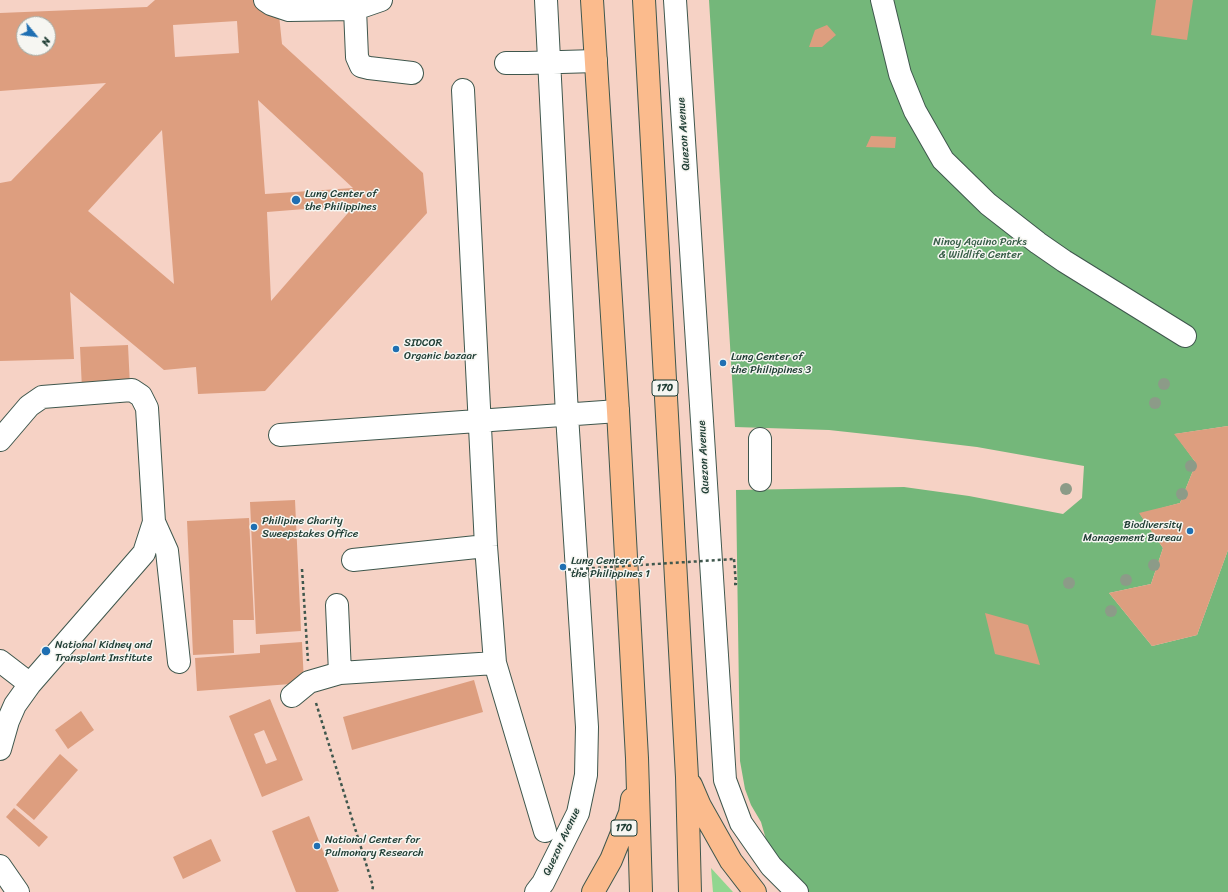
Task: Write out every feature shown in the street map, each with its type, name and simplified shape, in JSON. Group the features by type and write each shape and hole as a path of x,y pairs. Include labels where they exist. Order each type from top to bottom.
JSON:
{"main road":[{"name":"170","path":"592,0 618,411 637,758 641,892"},
{"name":"170","path":"644,0 688,777 690,892"},
{"name":"170","path":"593,892 611,860 630,813 637,758"},
{"name":"170","path":"688,777 700,806 731,861 755,892"}],"street":[{"path":"265,0 271,4 289,10 355,9 381,0"},
{"name":"Quezon Avenue","path":"536,892 543,883 578,813 586,775 587,727 567,415 546,0"},
{"name":"Quezon Avenue","path":"675,0 725,780 741,823 771,866 797,892"},
{"path":"882,0 900,74 915,111 943,160 988,204 1038,243 1064,261 1185,336"},
{"path":"355,9 357,57 361,66 412,73"},
{"path":"506,63 596,61"},
{"path":"463,90 486,546 495,663 545,831"},
{"path":"0,440 29,406 42,397 132,390 141,396 147,408 154,522 167,551 179,662"},
{"path":"280,435 618,411"},
{"path":"760,439 760,480"},
{"path":"0,749 12,710 30,684 144,553 154,522"},
{"path":"353,560 486,546"},
{"path":"336,605 340,674"},
{"path":"0,661 30,684"},
{"path":"292,696 309,682 340,674 495,663"},
{"path":"0,866 18,892"}],"path":[{"path":"562,570 734,559 736,584"},
{"path":"302,569 309,682 373,886 372,892"}],"shaded area":[{"path":"0,0 1228,0 1228,892 0,892"}],"green space":[{"name":"Ninoy Aquino Parks & Wildlife Center","path":"709,0 1228,0 1228,426 1175,434 1196,463 1180,503 1140,514 1163,548 1151,584 1109,593 1152,646 1197,635 1228,550 1228,892 804,892 771,857 761,822 751,805 745,789 740,761 736,490 904,487 969,496 1063,514 1082,498 1084,466 977,447 893,437 829,430 735,427"},
{"path":"711,868 733,892 713,892"}],"building":[{"name":"Lung Center of the Philippines","path":"155,0 261,0 279,15 282,44 423,173 427,213 265,391 198,394 196,367 164,370 70,292 74,359 0,361 0,183 11,181 106,83 0,91 0,13 147,7","holes":["237,21 239,53 175,57 173,25","258,100 353,188 265,194","162,130 174,284 88,211","355,205 271,301 267,212"]},
{"path":"1156,0 1193,0 1187,40 1151,35"},
{"path":"827,25 836,35 822,47 809,47 815,30"},
{"path":"871,136 896,137 895,148 866,147"},
{"path":"128,345 130,386 82,389 80,347"},
{"name":"Biodiversity Management Bureau","path":"1228,426 1228,550 1197,635 1152,646 1109,593 1151,584 1163,548 1139,513 1180,503 1196,463 1174,434"},
{"path":"295,500 301,631 256,634 250,502"},
{"path":"249,518 254,620 233,620 234,653 193,655 187,521"},
{"path":"985,613 1028,625 1040,665 995,654"},
{"path":"302,642 304,683 197,691 195,658 260,653 260,645"},
{"path":"474,680 483,712 352,750 343,717"},
{"path":"270,699 303,780 262,797 229,716","holes":["264,730 277,760 266,764 254,734"]},
{"path":"81,711 94,730 68,749 55,730"},
{"path":"60,754 78,770 34,820 16,805"},
{"path":"14,808 48,837 39,847 6,817"},
{"name":"National Center for Pulmonary Research","path":"309,816 339,891 296,892 272,831"},
{"path":"211,839 221,861 183,879 173,857"}],"place":[{"name":"Lung Center of the Philippines","path":"296,200"},
{"name":"SIDCOR Organic bazaar","path":"396,349"},
{"name":"Lung Center of the Philippines 3","path":"723,363"},
{"name":"Philipine Charity Sweepstakes Office","path":"254,527"},
{"name":"Biodiversity Management Bureau","path":"1190,531"},
{"name":"Lung Center of the Philippines 1","path":"563,567"},
{"name":"National Kidney and Transplant Institute","path":"46,651"},
{"name":"National Center for Pulmonary Research","path":"317,846"}]}
